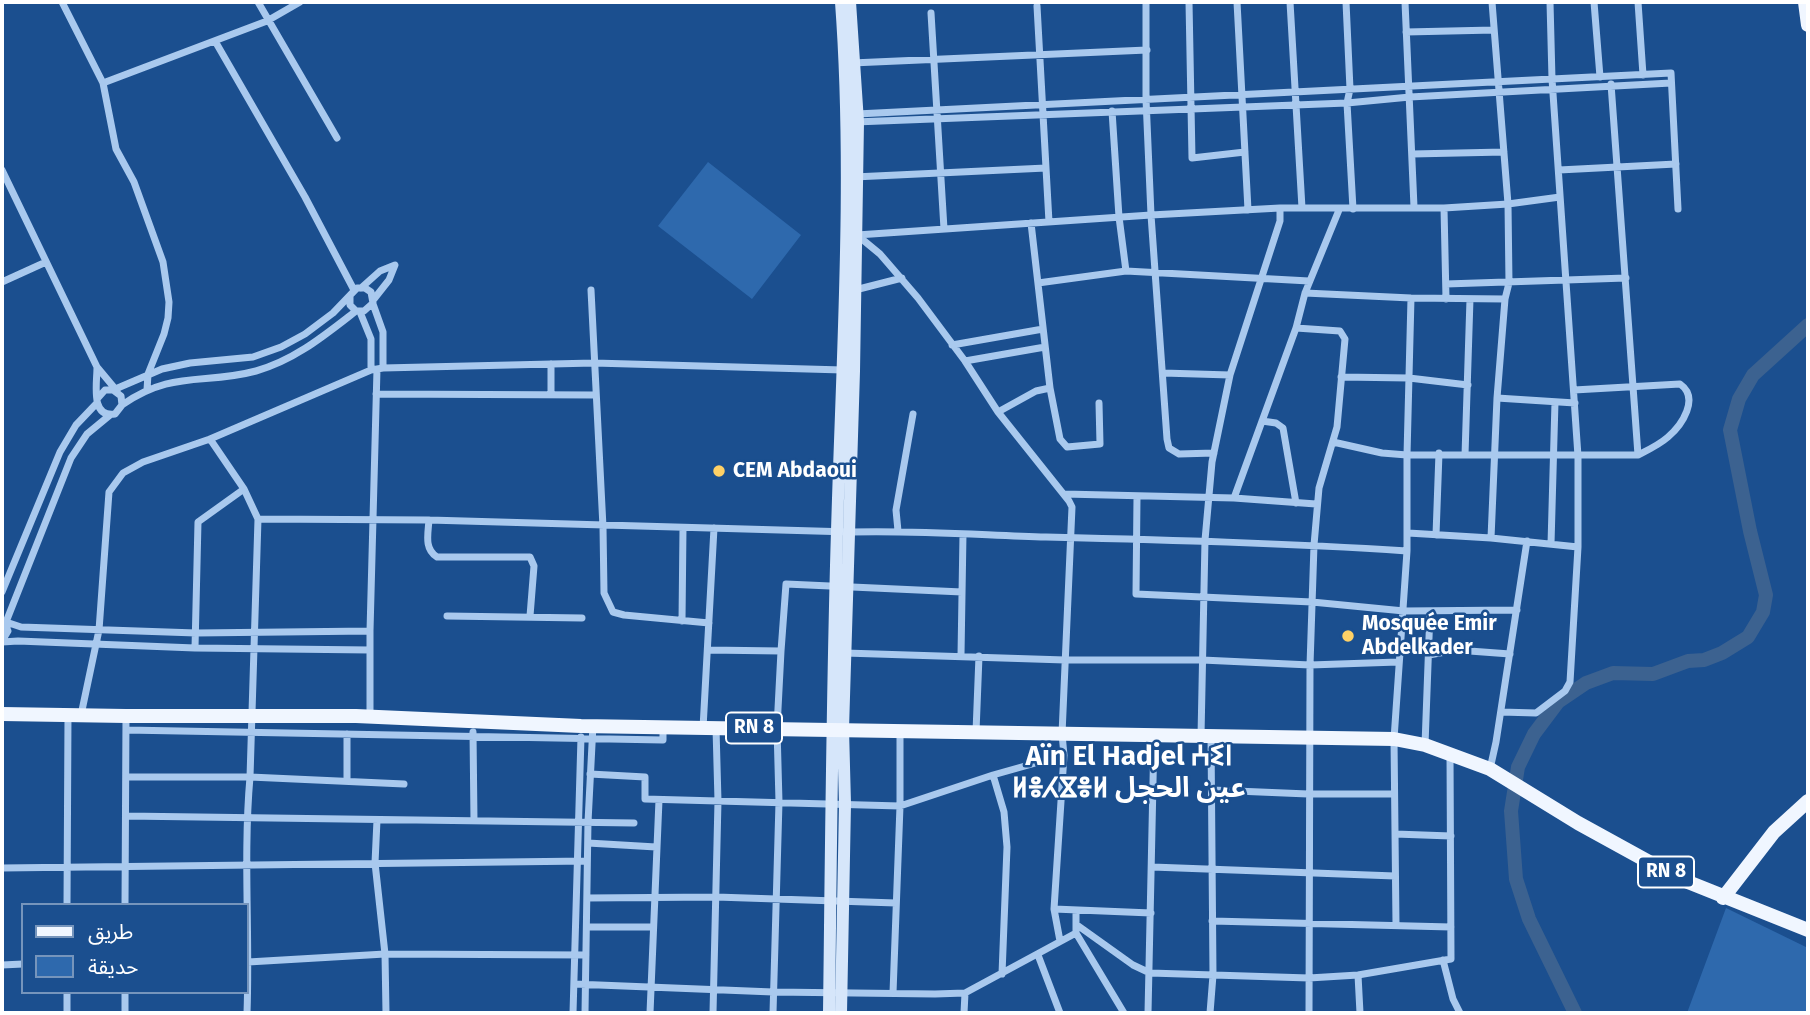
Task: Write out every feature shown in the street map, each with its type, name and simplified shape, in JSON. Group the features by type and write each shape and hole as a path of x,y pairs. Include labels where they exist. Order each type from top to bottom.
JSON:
{"main road":[{"path":"829,1013 835,991 838,729 849,370 853,118 841,2"},
{"path":"849,63 850,2"},
{"path":"1805,2 1808,25"},
{"name":"RN 8","path":"2,714 74,715 126,723 252,716 370,718 473,728 587,732 710,727 1394,739 1450,753 1495,772 1636,857 1723,898 1808,930"},
{"path":"1723,898 1774,832 1808,801"},
{"path":"835,991 841,1013"}],"street":[{"path":"62,2 103,83 116,149 134,182 163,262 169,302 168,318 148,374 147,390"},
{"path":"258,2 337,138"},
{"path":"103,83 267,21 300,2"},
{"path":"1146,2 1146,110 1151,215 1170,448 1179,454 1214,453"},
{"path":"1189,2 1192,158 1245,152"},
{"path":"1237,2 1248,210"},
{"path":"1290,2 1301,208"},
{"path":"1346,2 1353,209"},
{"path":"1405,2 1414,207"},
{"path":"1491,538 1497,398 1505,299 1509,283 1508,204 1492,2"},
{"path":"1501,712 1536,713 1569,686 1578,547 1578,456 1555,90 1552,79 1550,2"},
{"path":"1594,2 1600,77"},
{"path":"1638,2 1643,75"},
{"path":"1037,6 1049,222"},
{"path":"931,13 944,229"},
{"path":"1406,32 1494,30"},
{"path":"215,41 305,197 355,291 350,305 358,311 371,338 377,369"},
{"path":"849,63 1147,50"},
{"path":"853,118 1146,99 1671,74 1678,209"},
{"path":"1611,76 1638,455"},
{"path":"937,114 1043,114 1348,103 1410,97 1671,83"},
{"path":"1112,111 1119,217 1126,271"},
{"path":"1412,154 1504,152"},
{"path":"1559,170 1676,164"},
{"path":"852,177 1046,168"},
{"path":"2,170 96,367 115,390 122,404"},
{"path":"851,234 1280,208 1444,208 1560,197"},
{"path":"1210,1013 1213,975 1212,790 1202,660 1205,540 1214,453 1230,375 1280,221 1280,208"},
{"path":"1444,208 1446,299"},
{"path":"1234,498 1296,328 1305,293 1339,210"},
{"path":"1031,223 1050,388 1060,439 1068,447 1100,444 1099,403"},
{"path":"851,234 880,254 902,278 965,361 998,412 1072,507 1062,734 1064,755 1054,909 1060,941"},
{"path":"2,282 46,262"},
{"path":"2,592 60,452 76,425 105,390 115,390 148,374 190,363 253,357 281,347 305,334 380,271 395,265 389,280 368,310 358,311 313,345 286,360 230,376 190,378 157,385 122,404 118,412 110,415 87,434 71,458 4,621 8,631 2,642"},
{"path":"1038,283 1126,271 1310,281"},
{"path":"849,290 902,278"},
{"path":"1446,284 1626,278"},
{"path":"592,290 604,593 613,612 709,623"},
{"path":"355,291 371,292 383,332 376,394 370,718"},
{"path":"1305,293 1505,299"},
{"path":"1396,925 1394,739 1408,533 1410,298"},
{"path":"1465,455 1470,299"},
{"path":"1296,328 1335,330 1343,334 1345,339 1333,442 1316,504 1308,794 1309,1013"},
{"path":"952,345 1043,329"},
{"path":"965,361 1045,347"},
{"path":"68,903 74,715 99,630 109,492 123,473 143,462 210,439 377,369 594,363 849,370"},
{"path":"551,364 551,395"},
{"path":"96,367 99,411 110,415"},
{"path":"1163,373 1230,375"},
{"path":"1341,377 1409,378 1468,385"},
{"path":"1333,442 1382,453 1407,455 1638,455 1669,436 1687,413 1689,396 1680,384 1574,390"},
{"path":"998,412 1037,391 1050,388"},
{"path":"376,394 596,395"},
{"path":"1497,398 1575,403"},
{"path":"1551,544 1555,402"},
{"path":"898,531 896,510 913,415"},
{"path":"1262,421 1276,423 1283,428 1296,503"},
{"path":"210,439 244,489 258,519 252,732 246,818 247,903"},
{"path":"1436,535 1439,453"},
{"path":"195,649 198,522 244,489"},
{"path":"1064,494 1234,498 1316,504"},
{"path":"1137,497 1136,594 1312,602 1404,611 1517,610"},
{"path":"258,519 429,520 603,527 898,531 1205,540 1407,551"},
{"path":"429,520 428,547 437,557 530,557 534,566 530,616"},
{"path":"682,621 683,528"},
{"path":"713,1013 718,801 710,727 708,650 714,528"},
{"path":"1408,533 1578,547"},
{"path":"961,656 963,534"},
{"path":"1495,772 1501,712 1527,541"},
{"path":"773,1013 779,802 777,728 786,584 962,592"},
{"path":"1425,745 1430,611"},
{"path":"447,616 582,618"},
{"path":"4,621 21,627 195,633 370,631"},
{"path":"2,642 18,640 195,649 370,650"},
{"path":"708,650 781,651"},
{"path":"1429,655 1457,650 1510,654"},
{"path":"840,653 1065,660 1202,660 1310,665 1398,662"},
{"path":"976,733 979,656"},
{"path":"2,714 2,723"},
{"path":"125,903 126,723 252,732 347,734 473,728 474,821"},
{"path":"893,993 900,731"},
{"path":"585,1013 590,774 587,732"},
{"path":"573,1013 578,822 587,732"},
{"path":"347,734 347,781"},
{"path":"1148,1013 1154,735"},
{"path":"1077,929 1133,965 1150,972 1309,978 1358,975 1451,959 1450,753"},
{"path":"590,774 645,778 645,799 900,806 1064,755"},
{"path":"993,775 1004,812 1007,847 1002,974"},
{"path":"126,778 250,778 404,784"},
{"path":"1212,790 1394,794"},
{"path":"650,1013 659,800"},
{"path":"126,816 634,823"},
{"path":"377,820 374,863 385,954 386,1013"},
{"path":"1395,834 1451,836"},
{"path":"587,843 656,847"},
{"path":"2,868 587,861"},
{"path":"1152,867 1395,876"},
{"path":"587,898 716,897 895,903"},
{"path":"1054,909 1151,913"},
{"path":"1076,910 1077,929 1124,1013"},
{"path":"1212,921 1451,927"},
{"path":"587,927 653,927"},
{"path":"574,984 773,992 965,993 1038,955 1077,929"},
{"path":"248,962 385,954 586,955"},
{"path":"1038,955 1060,1013"},
{"path":"1443,960 1453,999 1460,1013"},
{"path":"2,965 21,964"},
{"path":"1358,975 1360,1013"},
{"path":"964,1013 965,993"},
{"path":"67,994 67,1013"},
{"path":"125,994 125,1013"},
{"path":"247,994 247,1013"}],"green space":[{"path":"708,162 801,235 752,299 658,226"},
{"path":"1726,908 1808,948 1808,1013 1687,1013"}],"waterway":[{"path":"1575,1013 1529,919 1516,879 1511,811 1518,767 1534,734 1558,702 1586,683 1613,673 1653,674 1688,661 1704,660 1722,653 1748,637 1763,612 1766,595 1730,430 1739,399 1753,375 1808,325"}],"place":[{"name":"CEM Abdaoui","path":"719,471"},
{"name":"Mosquée Emir Abdelkader","path":"1348,636"}],"district":[{"name":"Aïn El Hadjel ⵄⵉⵏ ⵍⴻⵃⴵⴻⵍ عين الحجل","path":"1129,773"}]}
